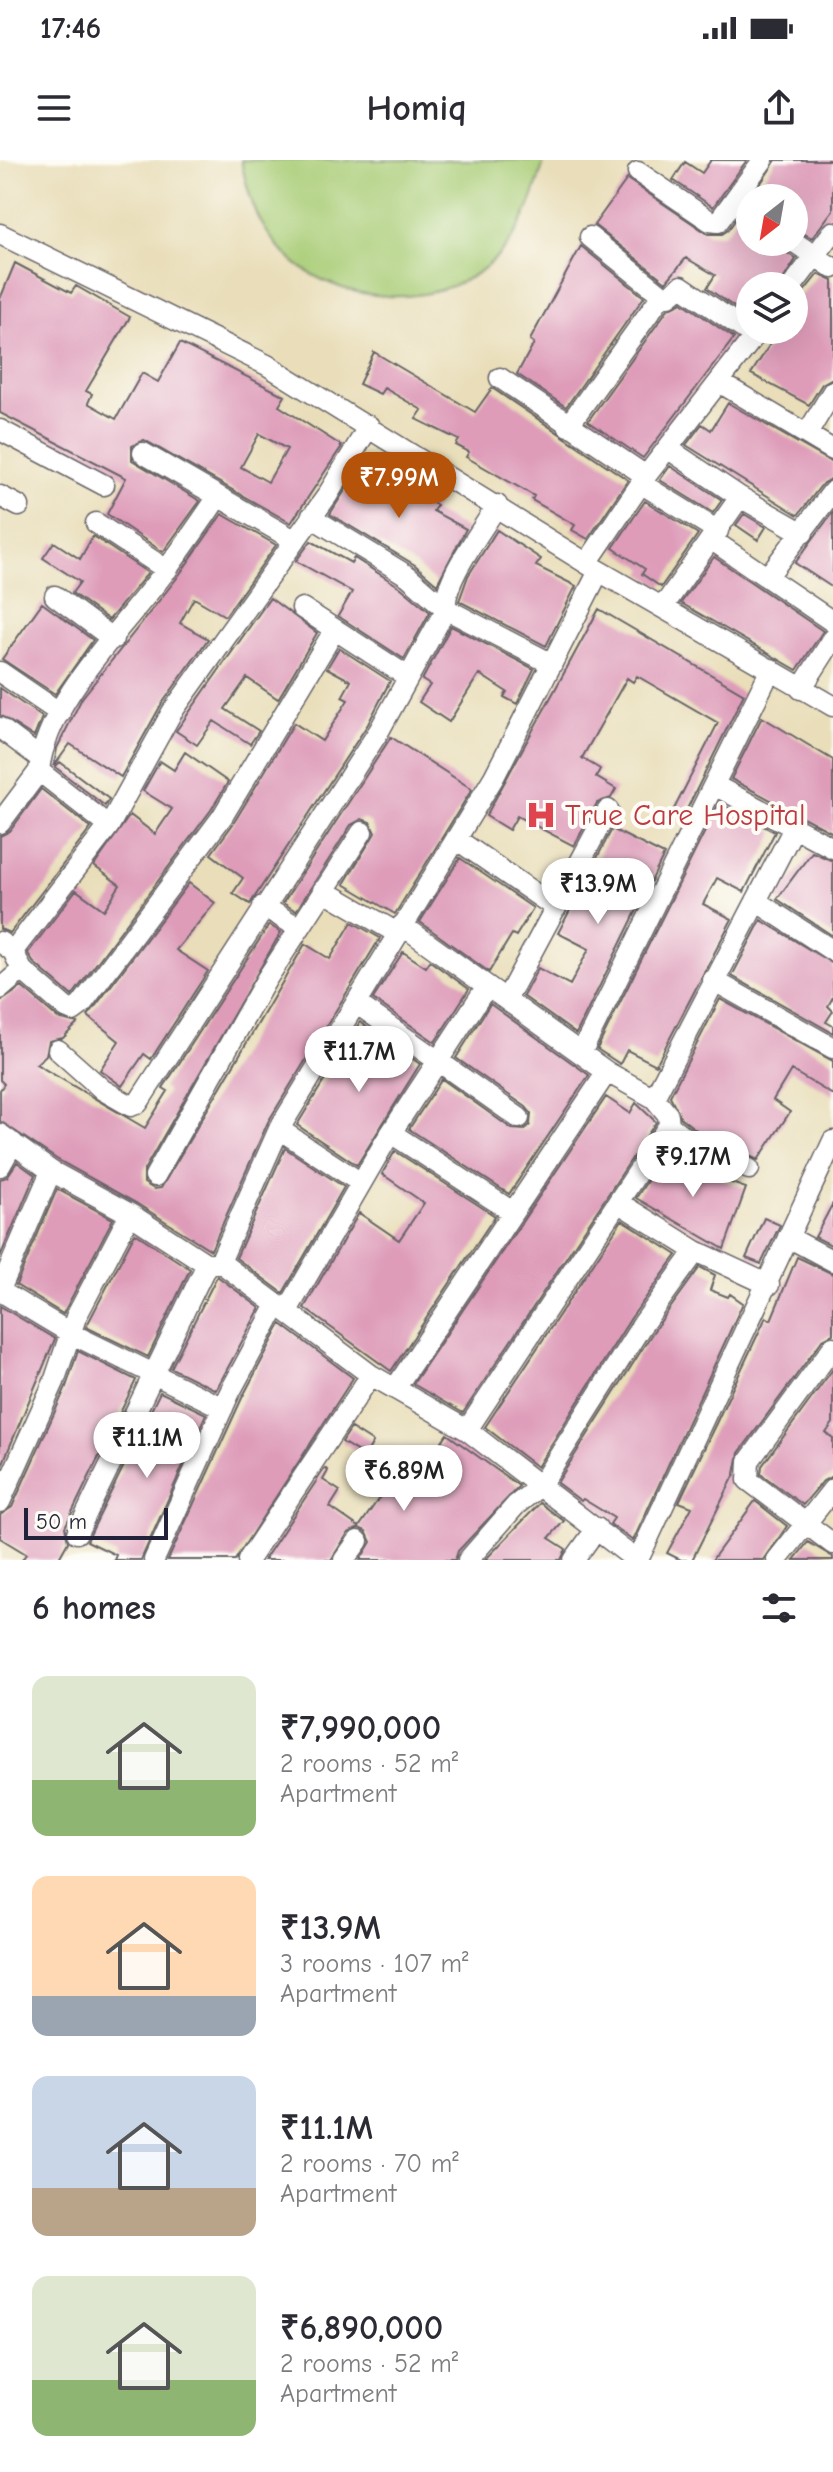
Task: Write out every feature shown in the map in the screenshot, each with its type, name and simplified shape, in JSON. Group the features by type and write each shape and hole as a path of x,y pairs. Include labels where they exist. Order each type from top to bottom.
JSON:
{"street":[{"path":"752,184 763,160"},
{"path":"638,172 710,221 718,222 736,210"},
{"path":"803,272 833,232"},
{"path":"0,234 267,365 593,567 833,706"},
{"path":"590,237 662,295 669,296 681,286 736,320"},
{"path":"808,252 833,268"},
{"path":"568,426 662,295"},
{"path":"77,1533 153,1373 213,1263 279,1129 494,777 552,664 593,567 644,480 748,344"},
{"path":"500,378 644,480 833,622"},
{"path":"719,382 833,450"},
{"path":"807,434 833,391"},
{"path":"0,989 12,954 109,826 172,712 311,517 369,426"},
{"path":"0,430 104,485"},
{"path":"670,450 740,497 803,533"},
{"path":"143,453 294,540"},
{"path":"768,576 833,491"},
{"path":"0,496 19,506"},
{"path":"663,607 740,497"},
{"path":"0,823 39,765 51,725 217,498"},
{"path":"58,1050 103,1090 131,1106 138,1103 379,731 446,609 445,598 454,577 497,505"},
{"path":"311,517 408,576 446,609 552,664"},
{"path":"96,523 167,570"},
{"path":"55,596 113,639"},
{"path":"302,608 408,677"},
{"path":"12,954 66,1008 73,1011 81,1005 222,817 334,631"},
{"path":"801,689 833,639"},
{"path":"582,1051 771,669"},
{"path":"0,672 60,713"},
{"path":"0,728 109,826"},
{"path":"714,785 833,848"},
{"path":"507,998 608,810"},
{"path":"654,1098 795,826"},
{"path":"155,1176 192,1106 299,928 362,832"},
{"path":"456,839 556,908"},
{"path":"323,890 400,929 507,998 607,1072 654,1098 668,1115 669,1125 467,1430"},
{"path":"756,901 833,951"},
{"path":"263,906 299,928"},
{"path":"713,980 833,1048"},
{"path":"154,1560 223,1408 391,1133 487,986"},
{"path":"356,1003 519,1118"},
{"path":"396,1387 511,1211 607,1072"},
{"path":"669,1125 697,1147 749,1169"},
{"path":"279,1129 361,1183"},
{"path":"391,1133 511,1211"},
{"path":"0,1166 6,1138 51,1171 213,1263 282,1308 371,1375 467,1430 637,1560 769,1285 832,1145"},
{"path":"51,1171 0,1290 72,1334 223,1408"},
{"path":"619,1203 696,1251 769,1285"},
{"path":"0,1502 72,1334 76,1317 130,1214"},
{"path":"788,1237 833,1261"},
{"path":"468,1560 516,1505 540,1486 642,1325 696,1251"},
{"path":"833,1347 749,1461 746,1472 748,1480 833,1544"},
{"path":"248,1560 371,1375"},
{"path":"777,1560 833,1489"},
{"path":"574,1560 597,1528"},
{"path":"344,1560 358,1541"}],"green space":[{"path":"241,160 543,160 543,165 518,228 505,248 482,270 454,285 423,294 390,296 358,292 327,282 299,266 276,244 257,215"}],"building":[{"path":"711,160 747,160 713,207 673,180 685,162 702,173"},
{"path":"776,160 833,160 833,210 812,238 808,236 808,184 760,184"},
{"path":"627,179 708,234 722,234 736,219 736,256 792,256 796,259 788,272 736,272 736,308 707,288 715,275 686,258 666,282 594,225"},
{"path":"581,246 644,297 566,407 517,374 534,343 530,340"},
{"path":"15,263 71,293 76,286 130,317 86,391 92,394 88,403 116,419 142,373 158,382 180,343 285,396 279,406 342,446 291,523 144,440 132,446 132,460 200,501 163,552 107,514 126,478 0,413 0,299","holes":["259,434 287,449 268,482 241,467"]},
{"path":"818,274 833,281 833,378 822,384 809,405 751,374 770,344 808,344 808,286"},
{"path":"682,302 734,338 643,458 588,421 668,309"},
{"path":"374,352 475,412 492,388 628,480 588,539 572,530 575,525 532,500 534,496 466,457 469,452 456,445 459,440 416,419 422,410 384,388 380,394 359,384"},
{"path":"728,403 833,463 833,478 823,483 798,515 686,445 702,424 711,430"},
{"path":"365,459 437,505 433,511 466,529 437,584 415,565 330,514"},
{"path":"670,466 722,500 713,513 660,480"},
{"path":"645,501 698,534 661,587 642,574 645,569 613,548"},
{"path":"833,512 833,588 795,563"},
{"path":"222,514 276,545 225,616 194,598 180,623 208,639 161,705 121,777 70,744 54,766 57,748 82,698 177,578"},
{"path":"744,514 766,527 758,540 736,525"},
{"path":"497,530 541,559 536,566 576,586 546,646 459,601 468,576"},
{"path":"93,536 148,573 109,620 72,593 80,582 43,558 54,542 80,559"},
{"path":"311,541 351,563 354,558 400,587 430,612 404,659 338,616 352,592 296,561"},
{"path":"714,557 823,631 797,670 681,603"},
{"path":"270,598 317,633 278,699 247,678 225,709 259,731 250,744 214,721 197,745 176,731"},
{"path":"42,603 93,640 55,694 2,659"},
{"path":"599,609 744,694 684,815 674,809 718,723 637,676 633,682 627,678 582,758 600,769 596,777 616,789 611,798 597,803 574,846 517,816 509,830 486,816"},
{"path":"451,626 534,669 517,704 504,697 507,692 479,674 449,722 419,702 430,685 422,680"},
{"path":"339,648 390,681 368,724 250,904 233,893 243,878 211,854 233,824 294,723 322,741 348,700 342,697 351,681 327,668"},
{"path":"0,688 42,717 34,737 0,715"},
{"path":"762,717 833,760 833,833 731,779"},
{"path":"391,737 472,789 395,914 344,884 375,833 370,822 362,819 351,825 296,911 283,903"},
{"path":"185,752 228,782 211,810 72,996 33,962 28,953 76,890 104,910 120,885 94,866 130,815 155,834 172,809 143,791 160,761 174,770"},
{"path":"60,762 109,799 105,806 55,767"},
{"path":"41,789 91,828 10,933 0,929 0,836 10,831"},
{"path":"719,803 775,832 744,892 717,878 703,904 732,919 656,1065 627,1050 620,1064 597,1049"},
{"path":"612,829 664,855 576,1034 523,996 538,968 570,985 589,949 558,933"},
{"path":"812,852 833,861 833,936 777,899"},
{"path":"460,858 533,908 516,936 512,934 489,972 420,922"},
{"path":"189,883 215,903 176,950 208,971 151,1059 144,1054 122,1086 100,1070 119,1041 88,1016"},
{"path":"761,920 833,964 833,997 828,1006 833,1011 826,1022 833,1026 833,1033 732,976"},
{"path":"352,922 380,938 268,1122 211,1250 136,1203 58,1160 0,1121 0,1090 4,1084 0,1080 0,1002 22,987 58,1018 78,1023 63,1038 49,1041 46,1055 36,1064 145,1128 168,1091 163,1088 269,925 281,932 144,1170 144,1183 154,1189 161,1188 305,944 330,959"},
{"path":"403,952 426,967 430,961 469,989 435,1042 373,999"},
{"path":"720,999 833,1061 833,1095 791,1070 773,1100 790,1112 758,1160 704,1136 681,1118 670,1096"},
{"path":"490,1004 589,1075 509,1194 409,1129 442,1079 512,1129 524,1130 530,1125 531,1113 526,1107 456,1058"},
{"path":"360,1022 420,1064 357,1165 297,1125"},
{"path":"606,1097 630,1113 636,1103 656,1122 463,1413 413,1384"},
{"path":"285,1148 344,1187 283,1293 236,1258"},
{"path":"395,1151 495,1216 391,1371 304,1308 359,1213 399,1240 424,1203 382,1174"},
{"path":"666,1152 698,1171 746,1188 724,1249 636,1198"},
{"path":"17,1162 35,1175 0,1257 0,1179 7,1177"},
{"path":"57,1189 113,1219 63,1314 16,1285"},
{"path":"833,1203 833,1246 815,1237"},
{"path":"764,1218 780,1225 761,1264 746,1258"},
{"path":"622,1220 677,1255 631,1318 537,1467 485,1427"},
{"path":"135,1233 190,1269 148,1357 86,1327"},
{"path":"797,1257 833,1274 833,1334 823,1339 739,1453 735,1474 692,1560 681,1560 667,1553 692,1507 679,1502 766,1317 771,1320"},
{"path":"700,1267 715,1275 710,1290 728,1297 730,1294 743,1303 633,1541 610,1524 614,1518 583,1499 581,1501 557,1483 653,1332"},
{"path":"217,1276 260,1308 216,1390 171,1368"},
{"path":"0,1306 55,1339 0,1470"},
{"path":"281,1324 353,1378 235,1560 168,1560 242,1398"},
{"path":"78,1351 136,1380 65,1527 68,1542 58,1560 22,1560 26,1554 0,1538 0,1515 12,1507 66,1387"},
{"path":"833,1369 833,1423 826,1433 833,1438 833,1476 823,1481 803,1505 761,1474 762,1466"},
{"path":"160,1392 206,1414 141,1560 114,1560 116,1555 87,1541"},
{"path":"351,1428 373,1442 365,1456 342,1442"},
{"path":"447,1434 519,1486 458,1551 455,1560 360,1560 371,1542 366,1531 359,1528 348,1533 331,1560 264,1560 325,1468 328,1471 323,1480 340,1491 330,1507 359,1527 393,1478 408,1490"},
{"path":"755,1501 787,1526 764,1560 712,1560"},
{"path":"540,1503 564,1521 549,1538 566,1549 561,1560 485,1560"},
{"path":"808,1542 833,1557 833,1560 794,1560"}],"place":[{"name":"True Care Hospital","path":"541,815"}]}
